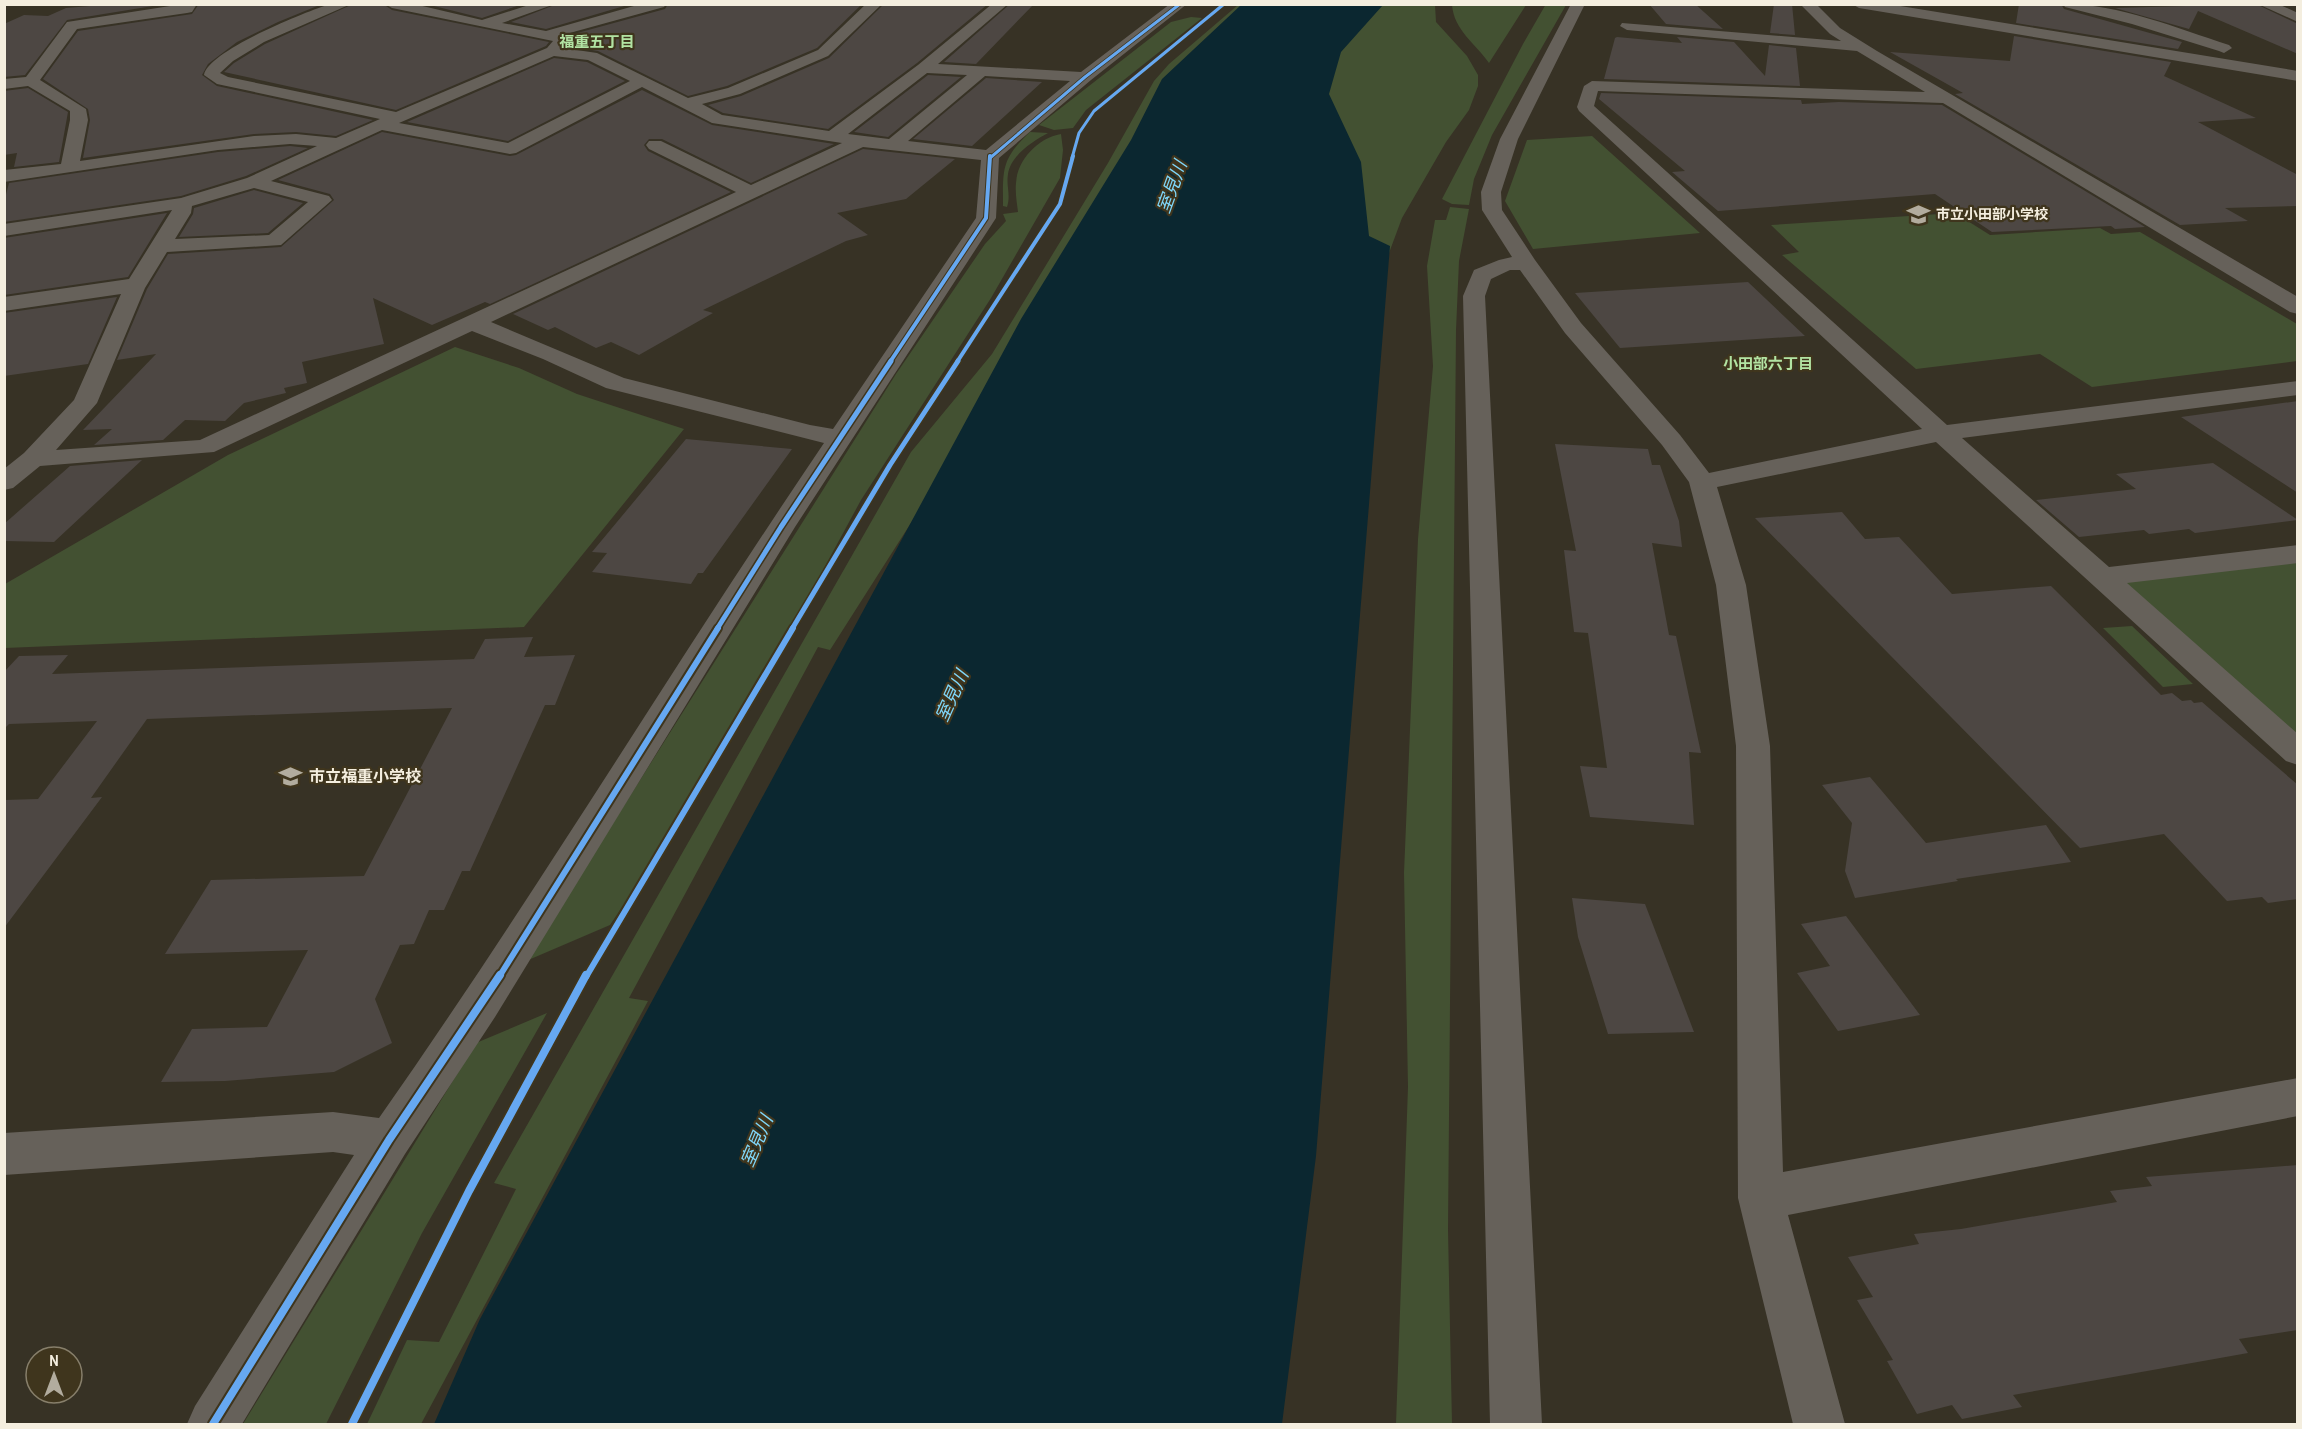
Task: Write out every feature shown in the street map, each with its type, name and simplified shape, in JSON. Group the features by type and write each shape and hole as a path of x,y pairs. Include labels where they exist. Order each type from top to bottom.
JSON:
{"street":[{"path":"31,81 72,25 187,9 190,4"},
{"path":"344,4 302,20 233,55 213,69 212,75 223,81 400,118"},
{"path":"392,4 483,24 592,56 718,119 861,141 990,156 1085,77 1180,4"},
{"path":"483,24 548,4"},
{"path":"4,230 183,203 254,182 338,143 400,118 549,43 659,4"},
{"path":"687,103 734,91 823,53 876,4"},
{"path":"832,137 924,68 1001,4"},
{"path":"1578,4 1557,50 1509,139 1491,192 1492,210 1526,263 1573,328 1671,440 1702,482 1731,585 1753,746 1761,1198 1819,1425"},
{"path":"1807,4 1835,31 1861,48 2298,307"},
{"path":"1859,4 2298,75"},
{"path":"2070,4 2143,17 2298,75"},
{"path":"2265,4 2298,18"},
{"path":"1627,26 1861,48"},
{"path":"924,68 1085,77"},
{"path":"893,145 982,71"},
{"path":"4,84 31,81 78,109 79,120 69,168"},
{"path":"381,125 510,148 642,81"},
{"path":"1943,98 1592,86 1585,107 1941,433 2298,753"},
{"path":"4,176 236,144 292,139 338,143"},
{"path":"33,459 205,447 861,141"},
{"path":"655,145 750,192"},
{"path":"213,1425 389,1140 482,1005 781,527 986,218 990,156"},
{"path":"160,246 274,241 322,200 254,182"},
{"path":"4,482 33,459 85,403 135,285 181,213 183,203"},
{"path":"1516,1425 1474,296 1482,275 1506,264 1526,263"},
{"path":"4,304 135,285"},
{"path":"470,322 551,354 615,383 809,433 840,438"},
{"path":"1702,482 1941,433 2298,388"},
{"path":"2103,577 2298,554"},
{"path":"1761,1198 2298,1097"},
{"path":"4,1154 333,1132 389,1140"}],"green space":[{"path":"1452,4 1526,5 1489,63 1461,29"},
{"path":"1546,4 1566,5 1492,135 1474,179 1469,205 1452,204 1442,199 1523,44"},
{"path":"1238,5 1241,5 830,650 818,647 629,998 648,1001 421,1424 367,1424 407,1340 439,1342 516,1189 494,1183 911,452 992,354 1108,163 1154,81 1169,64"},
{"path":"1374,5 1435,5 1436,22 1467,56 1478,75 1478,86 1469,110 1446,142 1402,218 1376,288 1322,96 1331,51"},
{"path":"1191,17 1202,18 1086,110 1073,128 1054,130 1039,125 1171,22"},
{"path":"1030,132 1048,133 1030,144 1013,161 1008,174 1008,203 1007,207 1003,206 1006,165 1014,150"},
{"path":"1061,134 1063,150 1060,178 991,298 861,500 804,605 652,863 610,925 526,961 896,374 985,244 1006,221 1003,214 1018,212 1017,174 1025,158 1044,140"},
{"path":"1592,136 1700,233 1533,249 1505,201 1527,140"},
{"path":"1450,207 1469,209 1459,261 1456,330 1448,1230 1452,1424 1396,1424 1408,1087 1404,873 1418,539 1433,366 1427,266 1435,220 1446,220"},
{"path":"1955,213 1990,235 2100,228 2111,234 2140,232 2297,324 2297,361 2092,387 2040,354 1916,369 1782,255 1799,252 1771,225"},
{"path":"455,347 519,368 577,394 684,429 524,627 5,648 5,584 228,455"},
{"path":"2297,554 2297,750 2103,577"},
{"path":"2132,626 2193,684 2163,687 2103,628"},
{"path":"547,1013 422,1233 326,1424 243,1424 476,1043"}],"water":[{"name":"室見川","path":"1241,5 1383,5 1341,52 1329,94 1361,162 1369,236 1390,246 1316,1156 1282,1424 434,1424 480,1319 1021,319 1131,140 1162,79"}],"building":[{"path":"114,4 165,4 67,20 25,75 4,77 4,24 24,15 48,16 66,8"},
{"path":"199,4 322,4 237,42 208,64 202,75 217,86 373,120 336,136 296,132 254,134 83,158 90,120 88,109 43,79 78,31 192,14"},
{"path":"353,4 383,4 392,10 549,42 546,46 396,110 224,72 265,44"},
{"path":"426,4 523,4 482,18"},
{"path":"557,4 631,4 546,29 511,22"},
{"path":"668,4 862,4 817,48 727,86 688,96 598,51 567,46 572,39 570,35 665,9"},
{"path":"884,4 988,4 917,63 828,129 723,113 708,105 741,96 829,58"},
{"path":"1010,4 1034,4 976,64 944,62"},
{"path":"1649,4 1695,4 1723,29 1666,24"},
{"path":"1774,4 1792,4 1795,35 1770,33"},
{"path":"2019,4 2061,4 2064,9 2182,42 2178,49 2016,23"},
{"path":"2182,4 2256,4 2298,24 2298,54 2198,11 2189,29 2115,8 2185,6"},
{"path":"2014,36 2171,62 2164,76 2256,118 2198,122 2298,175 2298,206 2225,208 2248,221 2180,225 1955,94 1963,93 1890,52 2010,61"},
{"path":"1617,37 1682,43 1677,37 1734,42 1765,76 1769,45 1796,48 1800,86 1604,79"},
{"path":"554,58 587,62 625,81 508,141 407,122"},
{"path":"928,75 961,77 888,137 854,132"},
{"path":"986,78 1042,82 972,146 913,139"},
{"path":"28,88 68,112 59,162 14,167 17,153 4,155 4,91"},
{"path":"642,90 712,125 834,144 751,183 662,139 649,139 644,145 648,151 731,192 490,304 485,302 432,325 373,298 384,344 302,362 307,383 284,388 286,393 244,403 225,421 185,420 163,440 94,445 112,429 83,430 156,354 117,360 147,289 168,254 281,247 334,200 330,194 278,180 382,132 510,156 516,155"},
{"path":"1601,93 1801,100 1802,104 1839,102 1942,105 2145,227 2115,229 2111,226 1992,232 1935,194 1718,211 1672,172 1685,171 1599,99"},
{"path":"290,146 308,148 246,176 181,196 4,222 4,202 9,183 218,152"},
{"path":"863,149 955,159 906,199 837,213 868,235 846,241 703,310 713,313 639,355 611,342 596,348 555,327 548,330 513,314"},
{"path":"254,190 303,203 268,233 179,237 193,214 194,208"},
{"path":"167,213 128,277 4,295 4,238"},
{"path":"1748,282 1805,336 1620,348 1575,293"},
{"path":"117,297 88,364 4,376 4,313"},
{"path":"2298,401 2298,493 2181,417"},
{"path":"686,439 792,449 703,573 698,573 691,584 592,572 607,553 592,552"},
{"path":"1555,444 1648,449 1652,465 1660,465 1679,521 1682,547 1652,543 1669,635 1676,636 1701,753 1689,752 1694,825 1590,817 1580,766 1607,768 1588,633 1574,632 1564,550 1576,551"},
{"path":"142,460 54,542 4,541 4,524 70,466"},
{"path":"2213,463 2298,520 2195,533 2189,529 2149,534 2144,530 2079,537 2036,500 2136,489 2116,474"},
{"path":"1842,512 1865,539 1899,537 1952,594 2051,586 2161,695 2172,693 2182,701 2202,702 2298,785 2298,899 2268,903 2262,897 2227,901 2164,834 2080,848 1755,518"},
{"path":"533,637 524,657 575,655 555,705 545,705 470,871 462,871 444,910 429,910 414,944 400,945 375,999 392,1043 334,1072 225,1081 161,1082 192,1029 267,1027 308,950 165,954 211,880 364,876 452,708 147,719 91,798 102,797 4,928 4,800 38,799 97,721 9,724 4,729 4,672 19,656 68,655 52,674 474,659 485,639"},
{"path":"1870,777 1926,843 2046,825 2071,862 1956,879 1958,881 1855,898 1845,871 1852,823 1822,785"},
{"path":"1572,898 1645,904 1694,1032 1608,1034 1578,937"},
{"path":"1846,916 1920,1015 1838,1031 1797,973 1830,966 1801,924"},
{"path":"2298,1165 2298,1330 2239,1339 2248,1353 2013,1395 2022,1407 1962,1419 1952,1405 1917,1414 1887,1361 1893,1360 1857,1300 1873,1297 1848,1257 1919,1244 1914,1234 1961,1229 2117,1202 2110,1191 2152,1186 2146,1177"}],"cycle path":[{"path":"213,1424 389,1140 481,1005 781,527 986,218 990,156 1085,77 1180,4"},
{"path":"352,1424 469,1191 587,974 890,465 1060,204 1079,133 1094,111 1224,4"}],"place":[{"name":"市立小田部小学校","path":"1918,214"},
{"name":"市立福重小学校","path":"291,776"}],"district":[{"name":"福重五丁目","path":"597,42"},
{"name":"小田部六丁目","path":"1768,364"}]}
